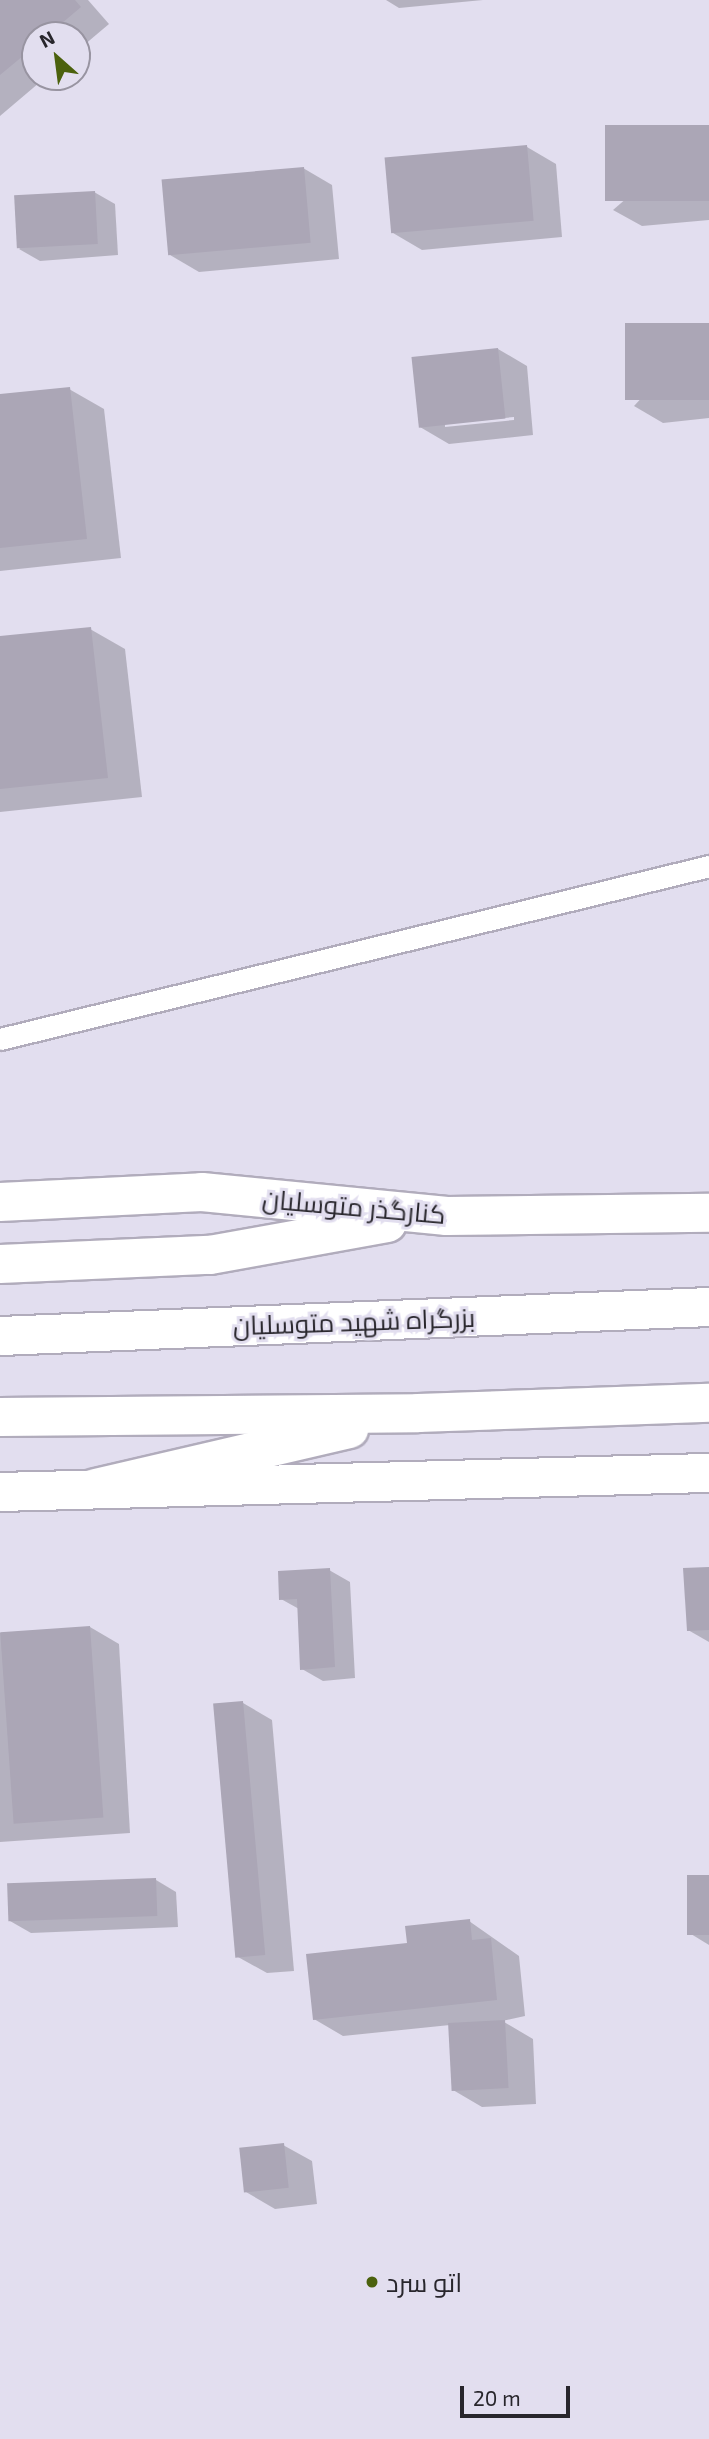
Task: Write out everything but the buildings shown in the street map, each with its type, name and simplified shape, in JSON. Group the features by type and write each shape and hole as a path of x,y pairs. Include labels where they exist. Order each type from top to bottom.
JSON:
{"main road":[{"name":"کنارگذر متوسلیان","path":"0,1202 202,1192 433,1215 709,1213"},
{"path":"0,1264 210,1255 433,1215"},
{"name":"بزرگراه شهید متوسلیان","path":"0,1336 709,1307"},
{"path":"0,1416 418,1413 709,1404"},
{"path":"96,1488 418,1413"},
{"path":"0,1492 709,1473"}],"lane":[{"path":"0,1039 709,866"}],"place":[{"name":"اتو سرد","path":"372,2282"}]}
